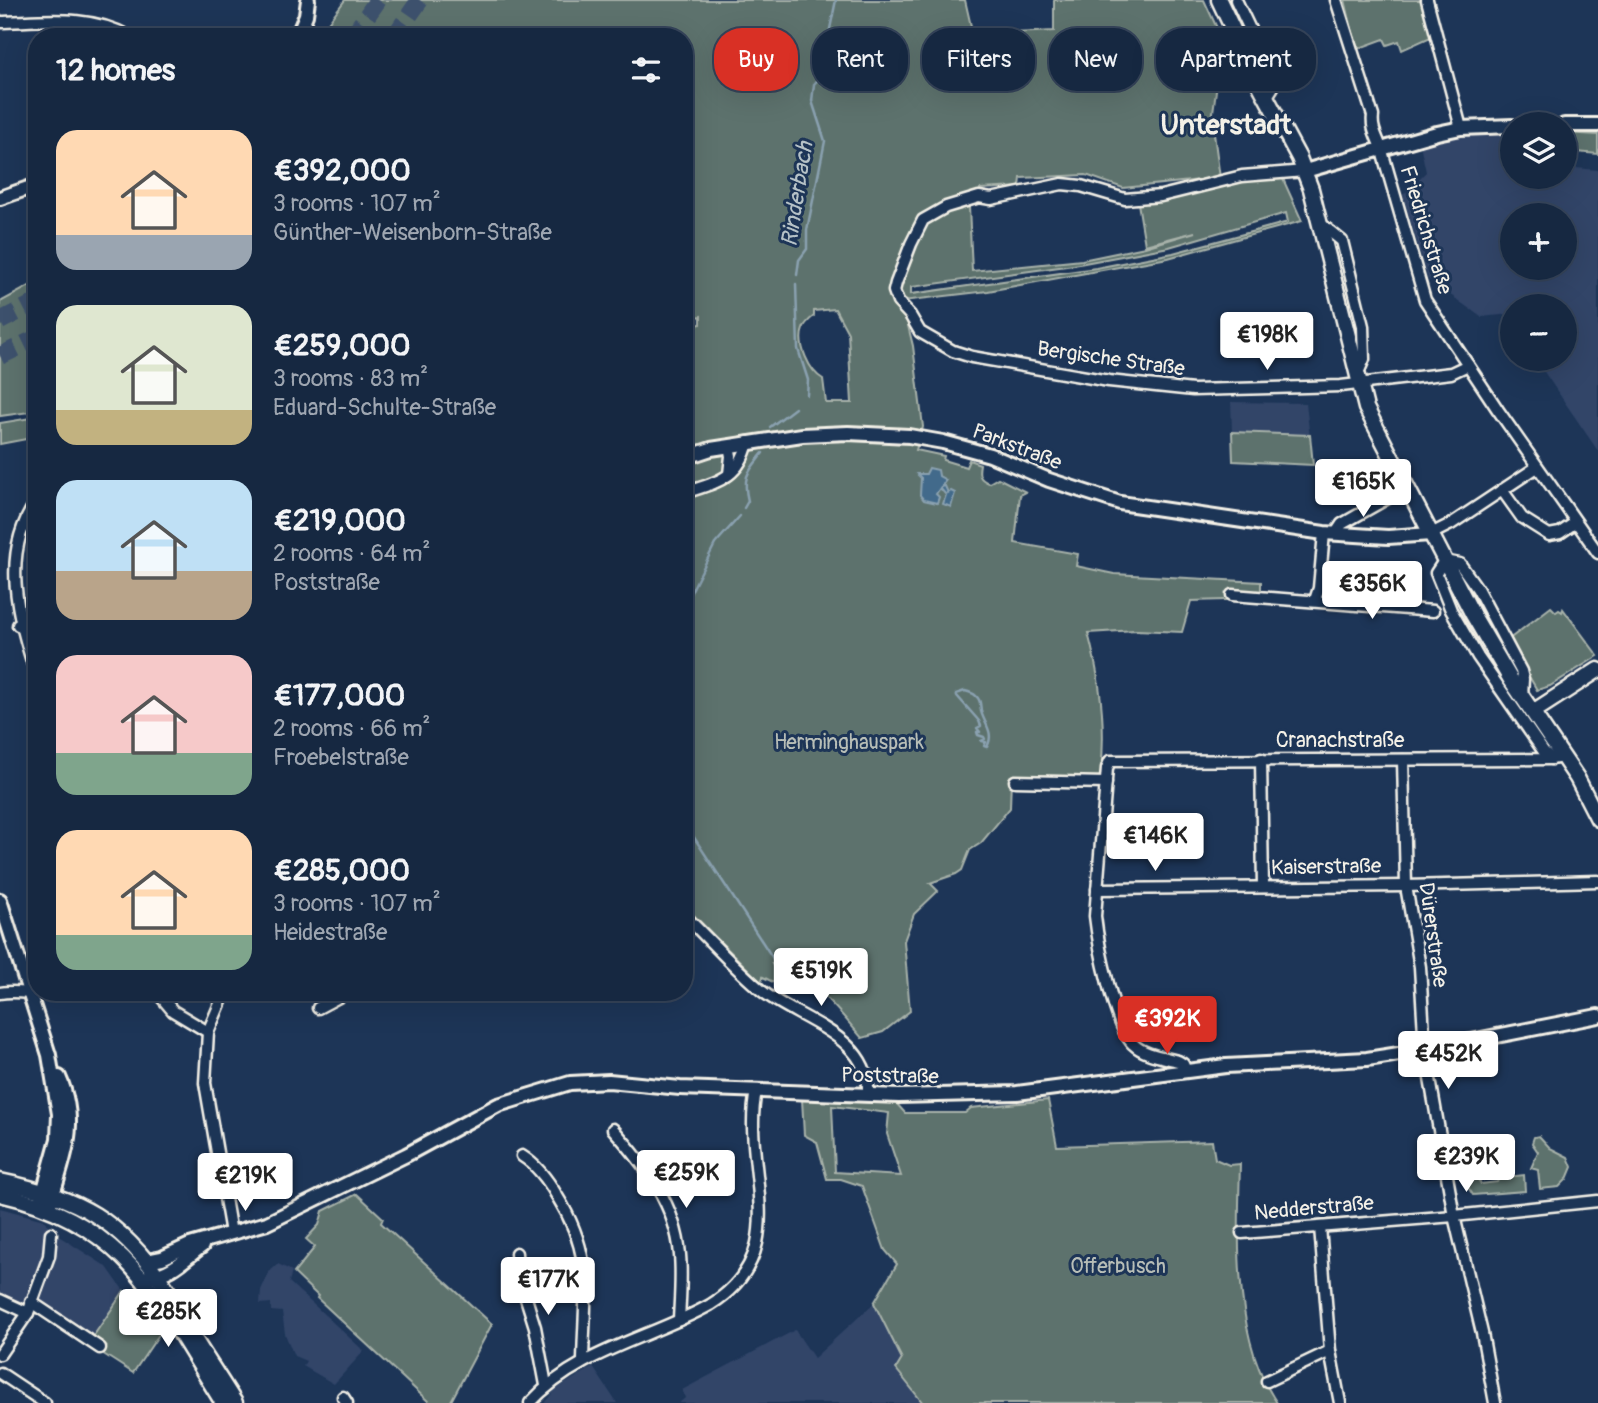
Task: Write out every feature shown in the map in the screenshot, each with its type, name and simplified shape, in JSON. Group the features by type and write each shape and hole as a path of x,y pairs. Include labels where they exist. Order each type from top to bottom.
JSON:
{"main road":[{"path":"1219,0 1305,172 1321,224 1366,408 1444,561 1511,680 1533,712 1558,758 1589,798 1598,819"},
{"path":"1533,712 1598,670"},
{"path":"0,1181 91,1212 120,1233 147,1261 235,1403"},
{"path":"0,1194 47,1199 116,1250 154,1294 223,1403"}],"street":[{"path":"301,28 308,0"},
{"path":"1236,0 1273,87 1266,98"},
{"name":"Friedrichstraße","path":"1336,0 1373,116 1372,124 1425,300 1598,553"},
{"path":"1427,0 1461,128"},
{"path":"0,22 76,20 110,28"},
{"path":"1577,125 1598,125"},
{"path":"1305,172 1425,136 1461,128 1500,126"},
{"name":"Bergische Straße","path":"1305,172 1242,177 1161,196 1125,199 1081,186 1062,184 991,199 979,197 946,206 923,220 894,291 898,302 910,314 920,332 953,351 972,357 1150,387 1193,390 1451,373 1468,365"},
{"path":"0,198 28,187"},
{"name":"Parkstraße","path":"693,456 748,442 802,435 848,433 931,440 990,455 1049,480 1120,503 1330,533 1388,537 1431,534"},
{"path":"693,490 716,482 739,466 748,442"},
{"path":"729,446 732,456 729,474"},
{"path":"1431,534 1451,524 1537,467"},
{"path":"1502,489 1522,518 1549,535 1560,533 1576,522"},
{"path":"1315,600 1330,533 1388,498"},
{"path":"7,540 16,522 28,510"},
{"path":"1522,696 1521,671 1477,588 1460,564 1444,561 1436,573 1451,610 1489,674 1545,753 1558,758"},
{"path":"5,584 28,652"},
{"path":"1232,596 1315,600 1433,611"},
{"path":"18,625 28,628"},
{"path":"1489,674 1511,680"},
{"name":"Cranachstraße","path":"1106,783 1108,765 1110,761 1116,760 1558,758"},
{"path":"1261,759 1263,887"},
{"name":"Dürerstraße","path":"1404,760 1406,886 1420,967 1425,1050 1454,1216 1482,1333 1495,1403"},
{"path":"1015,781 1106,783 1095,916 1097,936 1121,1027 1138,1049 1183,1063 1186,1071"},
{"name":"Kaiserstraße","path":"1097,889 1598,881"},
{"path":"0,900 28,985"},
{"path":"693,924 762,990 839,1036 862,1068 869,1085 868,1095"},
{"path":"0,993 8,991 28,994"},
{"path":"33,1001 49,1055 59,1114 47,1199"},
{"path":"164,1001 173,1011 208,1032"},
{"path":"221,1001 208,1032 205,1083 231,1233"},
{"path":"318,1008 331,1001"},
{"name":"Poststraße","path":"147,1261 162,1258 190,1245 267,1223 406,1155 498,1105 549,1088 588,1080 680,1088 868,1095 955,1096 1017,1093 1186,1071 1317,1060 1367,1059 1598,1016"},
{"path":"530,1403 546,1385 583,1362 710,1305 728,1292 743,1275 759,1241 762,1213 753,1121 756,1091"},
{"path":"613,1129 653,1179 676,1227 681,1265 679,1320"},
{"path":"522,1156 542,1172 556,1193 568,1213 580,1244 586,1274 583,1362"},
{"name":"Nedderstraße","path":"1242,1233 1598,1201"},
{"path":"1320,1227 1330,1351 1340,1403"},
{"path":"0,1353 29,1308 49,1256 51,1233"},
{"name":"Poststraße","path":"157,1276 210,1239"},
{"path":"516,1253 517,1269 535,1327 546,1385"},
{"path":"139,1276 157,1276"},
{"path":"0,1300 29,1308 100,1348"},
{"path":"1267,1381 1330,1351"},
{"path":"0,1373 46,1403"}],"shaded area":[{"path":"1500,120 1500,189 1577,189 1577,168 1598,170 1598,451 1543,371 1577,371 1577,294 1500,294 1500,315 1481,317 1428,279 1403,195 1426,172 1418,135 1459,125"},
{"path":"1231,402 1306,403 1313,465 1233,461"},
{"path":"929,468 938,470 939,476 946,480 941,487 945,486 948,493 955,493 951,507 943,504 946,495 940,488 936,494 939,497 937,503 924,500 920,495 921,478 917,474 926,474"},
{"path":"0,1208 44,1220 54,1233 107,1267 124,1291 88,1344 28,1303 26,1307 0,1299"},
{"path":"278,1264 292,1271 289,1282 364,1351 334,1384 303,1366 306,1361 294,1356 285,1334 282,1312 271,1311 271,1303 260,1304 261,1290 269,1272"},
{"path":"874,1303 902,1359 896,1370 923,1403 679,1403 685,1398 682,1390 795,1330 814,1358"},
{"path":"593,1367 617,1403 544,1403 556,1389"}],"green space":[{"name":"Herminghauspark","path":"345,0 965,0 971,28 922,28 922,91 1035,91 1035,32 1049,31 1049,91 1142,91 1142,28 1054,28 1054,0 1204,0 1217,28 1156,28 1156,91 1216,91 1212,119 1220,178 1123,188 1086,175 1021,178 1020,187 980,189 977,199 931,208 941,210 969,207 972,271 1082,260 1145,247 1195,232 1145,245 1138,203 1264,178 1283,179 1302,221 1168,258 988,291 902,301 913,346 923,427 916,450 944,456 943,460 966,467 969,460 980,464 980,476 989,483 998,478 1026,492 1020,495 1015,543 1078,554 1076,566 1114,574 1261,582 1261,599 1191,601 1182,632 1136,630 1088,633 1102,705 1100,779 1011,778 1010,808 981,843 970,850 962,870 930,883 938,891 914,914 904,941 910,1011 883,1032 862,1038 822,994 799,976 772,964 780,977 775,983 763,977 761,982 693,915 693,325 701,324 701,316 693,318 693,28 324,28","holes":["1286,213 1288,222 1173,253 1096,268 911,294 911,287 1074,265 1169,247","835,309 848,333 852,403 826,403 823,379 809,364 803,349 802,335 807,322 814,316 814,311"]},
{"path":"1345,0 1424,0 1433,36 1402,50 1399,41 1387,45 1384,39 1357,49"},
{"path":"1577,134 1598,135 1598,154 1577,152"},
{"path":"28,287 28,412 0,416 0,302"},
{"path":"28,418 28,439 0,444 0,423"},
{"path":"1232,432 1310,435 1313,465 1233,461"},
{"path":"1551,607 1556,612 1562,612 1563,609 1598,656 1550,686 1537,690 1508,640"},
{"name":"Offerbusch","path":"802,1099 882,1101 896,1103 905,1113 965,1113 971,1108 1048,1100 1057,1146 1212,1141 1215,1159 1229,1165 1240,1164 1239,1256 1245,1319 1252,1349 1277,1403 923,1403 896,1369 902,1359 874,1303 897,1264 885,1250 862,1186 841,1179 827,1179 817,1142 804,1135","holes":["832,1106 889,1113 887,1134 901,1176 835,1172"]},
{"path":"1539,1136 1550,1148 1568,1157 1572,1167 1567,1179 1559,1187 1540,1189 1538,1170 1531,1168 1538,1152 1532,1143 1534,1137"},
{"path":"1524,1175 1525,1191 1473,1195 1464,1181 1475,1180 1476,1177 1481,1184 1497,1182 1499,1178"},
{"path":"357,1194 383,1218 381,1223 492,1324 450,1403 430,1403 317,1298 294,1273 315,1247 306,1239 319,1225 323,1211"},
{"path":"124,1291 150,1325 162,1330 133,1373 88,1344"}],"waterway":[{"name":"Rinderbach","path":"797,275 799,260 807,249 807,230 825,141 812,101 814,84 832,64 830,29 836,0"},
{"name":"Rinderbach","path":"796,284 798,349 808,380 807,395"},
{"name":"Rinderbach","path":"770,427 795,408"},
{"name":"Rinderbach","path":"744,508 748,501 746,480 763,453"},
{"name":"Rinderbach","path":"693,588 715,544 740,516"},
{"path":"956,694 965,691 973,694 980,702 990,737 987,747 984,746 986,742 981,741 984,737 977,732 980,732 977,728 981,726 979,721 957,696"},
{"name":"Rinderbach","path":"693,836 774,960"}],"tunnel":[{"path":"358,28 378,0"},
{"path":"400,28 420,0"},
{"path":"0,321 28,307"},
{"path":"0,356 28,342"}],"district":[{"name":"Unterstadt","path":"1226,125"}]}
